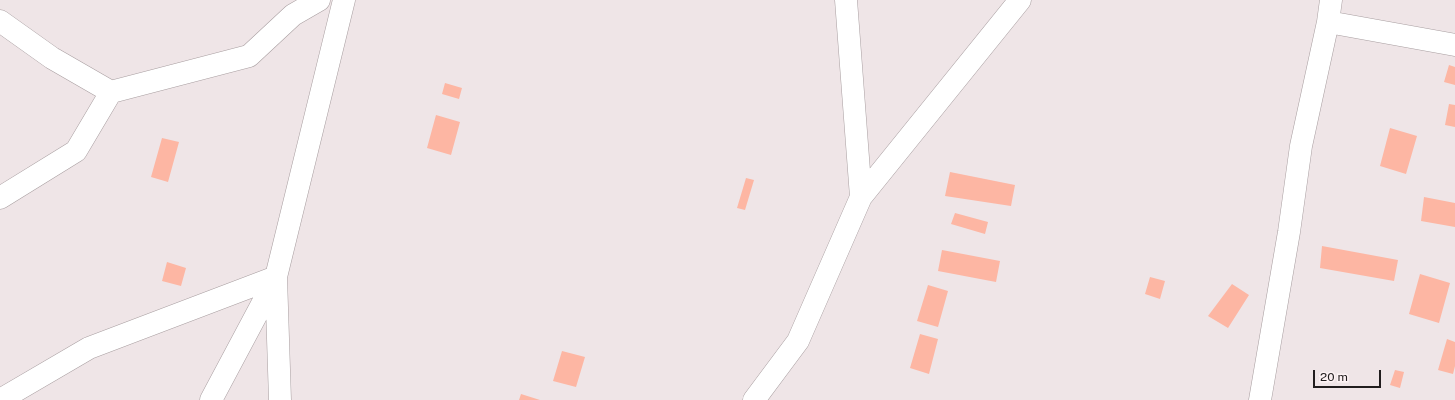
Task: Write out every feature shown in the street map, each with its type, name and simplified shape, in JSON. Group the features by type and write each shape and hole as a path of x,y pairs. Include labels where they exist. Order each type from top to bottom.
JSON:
{"street":[{"path":"0,21 52,58 111,92 249,56 292,14 318,0"},
{"path":"211,400 276,277 344,0"},
{"path":"846,0 861,197"},
{"path":"754,400 798,341 861,197 1020,0"},
{"path":"1260,400 1289,232 1302,146 1328,22 1330,0"},
{"path":"1328,22 1455,45"},
{"path":"0,198 76,151 111,92"},
{"path":"0,400 89,348 276,277"},
{"path":"276,277 280,400"}],"building":[{"path":"1449,65 1455,67 1455,85 1444,82"},
{"path":"445,83 462,88 459,99 442,94"},
{"path":"1449,104 1455,105 1455,127 1445,125"},
{"path":"436,115 460,122 451,155 427,148"},
{"path":"1390,128 1417,136 1406,174 1380,166"},
{"path":"162,138 179,142 168,182 151,177"},
{"path":"950,172 1015,185 1011,206 945,196"},
{"path":"746,178 754,180 745,210 737,208"},
{"path":"1424,197 1455,203 1455,227 1421,221"},
{"path":"955,213 988,222 985,234 951,224"},
{"path":"1322,246 1398,260 1394,281 1320,268"},
{"path":"942,250 1000,261 996,282 938,271"},
{"path":"167,262 186,268 181,286 162,281"},
{"path":"1420,274 1450,283 1439,323 1409,314"},
{"path":"1150,277 1165,281 1160,299 1145,294"},
{"path":"1232,284 1249,295 1228,328 1208,316"},
{"path":"928,285 948,291 938,327 917,321"},
{"path":"920,334 938,339 929,374 910,368"},
{"path":"1447,339 1455,342 1455,366 1453,374 1438,370"},
{"path":"562,351 585,357 576,387 553,381"},
{"path":"1395,370 1404,372 1400,388 1390,385"},
{"path":"521,394 540,400 519,400"}]}
